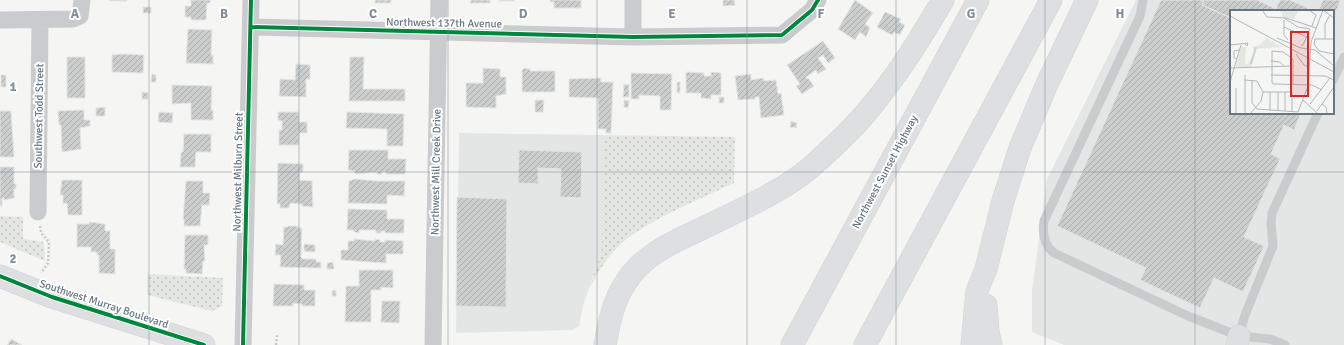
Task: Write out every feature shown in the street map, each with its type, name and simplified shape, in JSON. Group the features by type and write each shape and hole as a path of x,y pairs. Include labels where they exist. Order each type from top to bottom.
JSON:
{"main road":[{"path":"604,345 610,317 617,298 626,282 640,264 672,243 736,212 787,184 809,168 870,109 901,68 943,0"},
{"name":"Northwest Sunset Highway","path":"792,345 978,0"},
{"path":"865,345 1051,0"},
{"path":"972,345 977,291 986,269 1003,201 1020,148 1047,84 1087,0"},
{"path":"986,269 986,313 991,345"},
{"name":"Southwest Murray Boulevard","path":"0,276 33,290 108,316 204,345"}],"street":[{"name":"Northwest Milburn Street","path":"243,345 251,0"},
{"name":"Northwest Mill Creek Drive","path":"433,345 439,0"},
{"path":"633,0 633,37"},
{"name":"Northwest 137th Avenue","path":"251,27 633,37 782,35 812,10 818,0"},
{"path":"0,20 74,19 81,8"},
{"name":"Southwest Todd Street","path":"38,212 40,20"}],"lane":[{"path":"1143,0 1140,16 1044,221 1044,240 1048,248 1054,253 1238,341 1270,339 1282,344"},
{"path":"1334,78 1344,57"},
{"path":"1238,341 1245,314 1273,246 1271,223 1272,213 1318,114"}],"path":[{"path":"33,290 44,267 48,263 49,242 41,233 38,212"},
{"path":"276,345 277,334"}],"shaded area":[{"path":"1136,0 1344,0 1344,345 1064,345 1032,332 1032,291 1047,179"},
{"path":"459,133 603,135 602,249 583,306 579,326 573,330 456,333"},
{"path":"603,135 735,137 734,183 671,212 627,239 608,258 590,287 602,249"},
{"path":"0,216 23,217 23,239 44,242 45,261 0,242"},
{"path":"147,274 223,278 222,306 212,311 147,295"}],"building":[{"path":"127,0 127,1 109,1"},
{"path":"191,0 210,0 210,3 207,3 206,20 191,20 191,17 185,17 185,6 191,6"},
{"path":"375,0 391,0 391,3 375,3"},
{"path":"471,0 490,0 490,3 470,3"},
{"path":"514,0 514,1 499,1"},
{"path":"550,0 581,0 581,8 554,8 554,2 550,2"},
{"path":"723,0 734,0 735,5 723,6"},
{"path":"855,0 873,13 865,24 870,28 866,37 860,32 855,40 838,29"},
{"path":"1161,0 1204,0 1202,5 1230,18 1230,114 1301,114 1294,130 1284,125 1271,154 1280,159 1244,237 1264,246 1243,292 1214,278 1200,308 1140,280 1146,268 1057,226"},
{"path":"1204,0 1257,0 1276,9 1230,10 1230,18 1202,5"},
{"path":"1280,0 1290,0 1312,10 1275,10"},
{"path":"1323,0 1341,0 1334,16 1334,10 1318,10"},
{"path":"143,7 151,7 151,13 143,13"},
{"path":"885,12 901,19 899,22 905,25 900,35 894,32 892,35 877,27"},
{"path":"188,29 212,30 211,55 213,55 213,64 186,63"},
{"path":"823,41 835,58 828,63 823,55 818,58 826,69 818,74 816,70 806,77 814,86 802,94 796,86 800,84 787,65"},
{"path":"112,55 144,55 143,73 112,72"},
{"path":"67,57 85,57 85,98 67,98"},
{"path":"350,57 364,57 363,89 405,89 405,101 349,101"},
{"path":"296,64 310,65 310,79 306,79 306,97 279,96 280,79 295,80"},
{"path":"483,68 500,69 500,77 506,77 506,94 496,96 496,108 466,107 466,83 483,83"},
{"path":"525,68 530,69 530,71 555,71 555,92 522,92 522,70"},
{"path":"686,72 704,73 704,76 711,76 711,72 721,73 721,95 711,95 711,99 701,98 701,93 686,93"},
{"path":"631,73 672,74 671,110 660,110 660,96 639,95 639,99 631,99"},
{"path":"152,74 156,75 156,82 151,82"},
{"path":"751,74 751,80 763,78 764,81 776,80 778,94 781,93 784,115 761,118 759,97 755,97 755,99 738,100 735,76"},
{"path":"1,75 6,75 6,87 1,87"},
{"path":"601,78 601,82 613,82 611,133 606,133 606,129 598,129 598,98 569,97 569,79"},
{"path":"677,82 680,82 680,93 677,93"},
{"path":"624,84 629,85 629,97 623,97"},
{"path":"172,85 212,86 211,110 213,110 213,120 191,120 191,103 172,104"},
{"path":"142,92 148,93 148,99 142,99"},
{"path":"719,97 724,97 724,103 719,103"},
{"path":"535,100 544,100 543,112 535,112"},
{"path":"624,100 629,101 628,108 624,107"},
{"path":"105,107 105,116 96,116 96,108"},
{"path":"84,110 84,120 90,120 90,126 80,128 81,149 62,152 61,125 59,125 58,111"},
{"path":"0,111 11,111 14,157 0,157"},
{"path":"159,112 173,113 172,123 158,122"},
{"path":"278,112 299,112 299,122 307,122 307,133 299,133 299,145 279,145 279,130 282,130 282,121 278,120"},
{"path":"347,112 404,114 403,146 387,146 387,129 346,128"},
{"path":"791,121 797,123 796,128 790,127"},
{"path":"184,134 211,134 211,152 196,152 195,167 180,167"},
{"path":"349,150 388,150 388,159 406,159 405,174 386,174 386,172 382,172 382,174 377,174 377,172 355,174 355,171 348,170"},
{"path":"519,150 582,152 581,198 560,197 561,169 538,168 538,184 518,183"},
{"path":"278,163 303,164 303,172 300,172 299,180 312,181 313,207 290,203 289,208 280,208 280,204 277,204"},
{"path":"0,167 14,167 14,184 16,184 16,189 14,189 14,198 4,200 4,198 2,198 2,206 0,206"},
{"path":"355,179 405,181 404,196 387,195 387,204 348,203 349,181"},
{"path":"62,180 82,180 82,215 68,215 67,203 63,204 63,195 60,195"},
{"path":"186,181 203,181 203,193 210,193 209,205 202,205 200,226 184,226 183,219"},
{"path":"457,197 507,199 506,307 456,306"},
{"path":"348,209 387,210 387,219 404,219 404,233 385,233 385,231 381,231 381,233 376,233 376,230 359,230 359,233 354,232 354,230 347,230"},
{"path":"89,222 105,224 105,231 110,231 110,249 115,249 115,274 99,273 99,255 97,255 97,252 91,252 91,247 77,247 77,224 89,224"},
{"path":"298,226 298,228 302,228 301,257 303,259 316,259 316,262 321,262 321,268 280,267 281,255 275,255 276,244 283,245 284,227"},
{"path":"185,235 208,235 208,245 204,245 205,261 203,261 202,274 186,273 186,269 184,269"},
{"path":"354,239 375,241 375,239 380,240 380,242 385,242 385,240 403,241 403,254 386,254 386,263 341,260 341,250 348,250 348,241 354,241"},
{"path":"304,244 315,245 315,252 304,251"},
{"path":"333,262 334,269 327,269 327,263"},
{"path":"359,270 393,270 393,288 381,287 381,290 371,290 371,322 345,322 346,286 359,286"},
{"path":"274,284 304,285 304,290 315,290 315,306 302,306 302,304 293,303 293,306 273,306"},
{"path":"336,290 336,296 332,296 332,291"},
{"path":"382,301 400,301 399,323 381,322"},
{"path":"11,339 22,345 7,345"}],"cycle path":[{"path":"243,345 251,0"},
{"path":"251,27 633,37 782,35 812,10 818,0"},
{"path":"0,276 52,297 204,345"}]}
